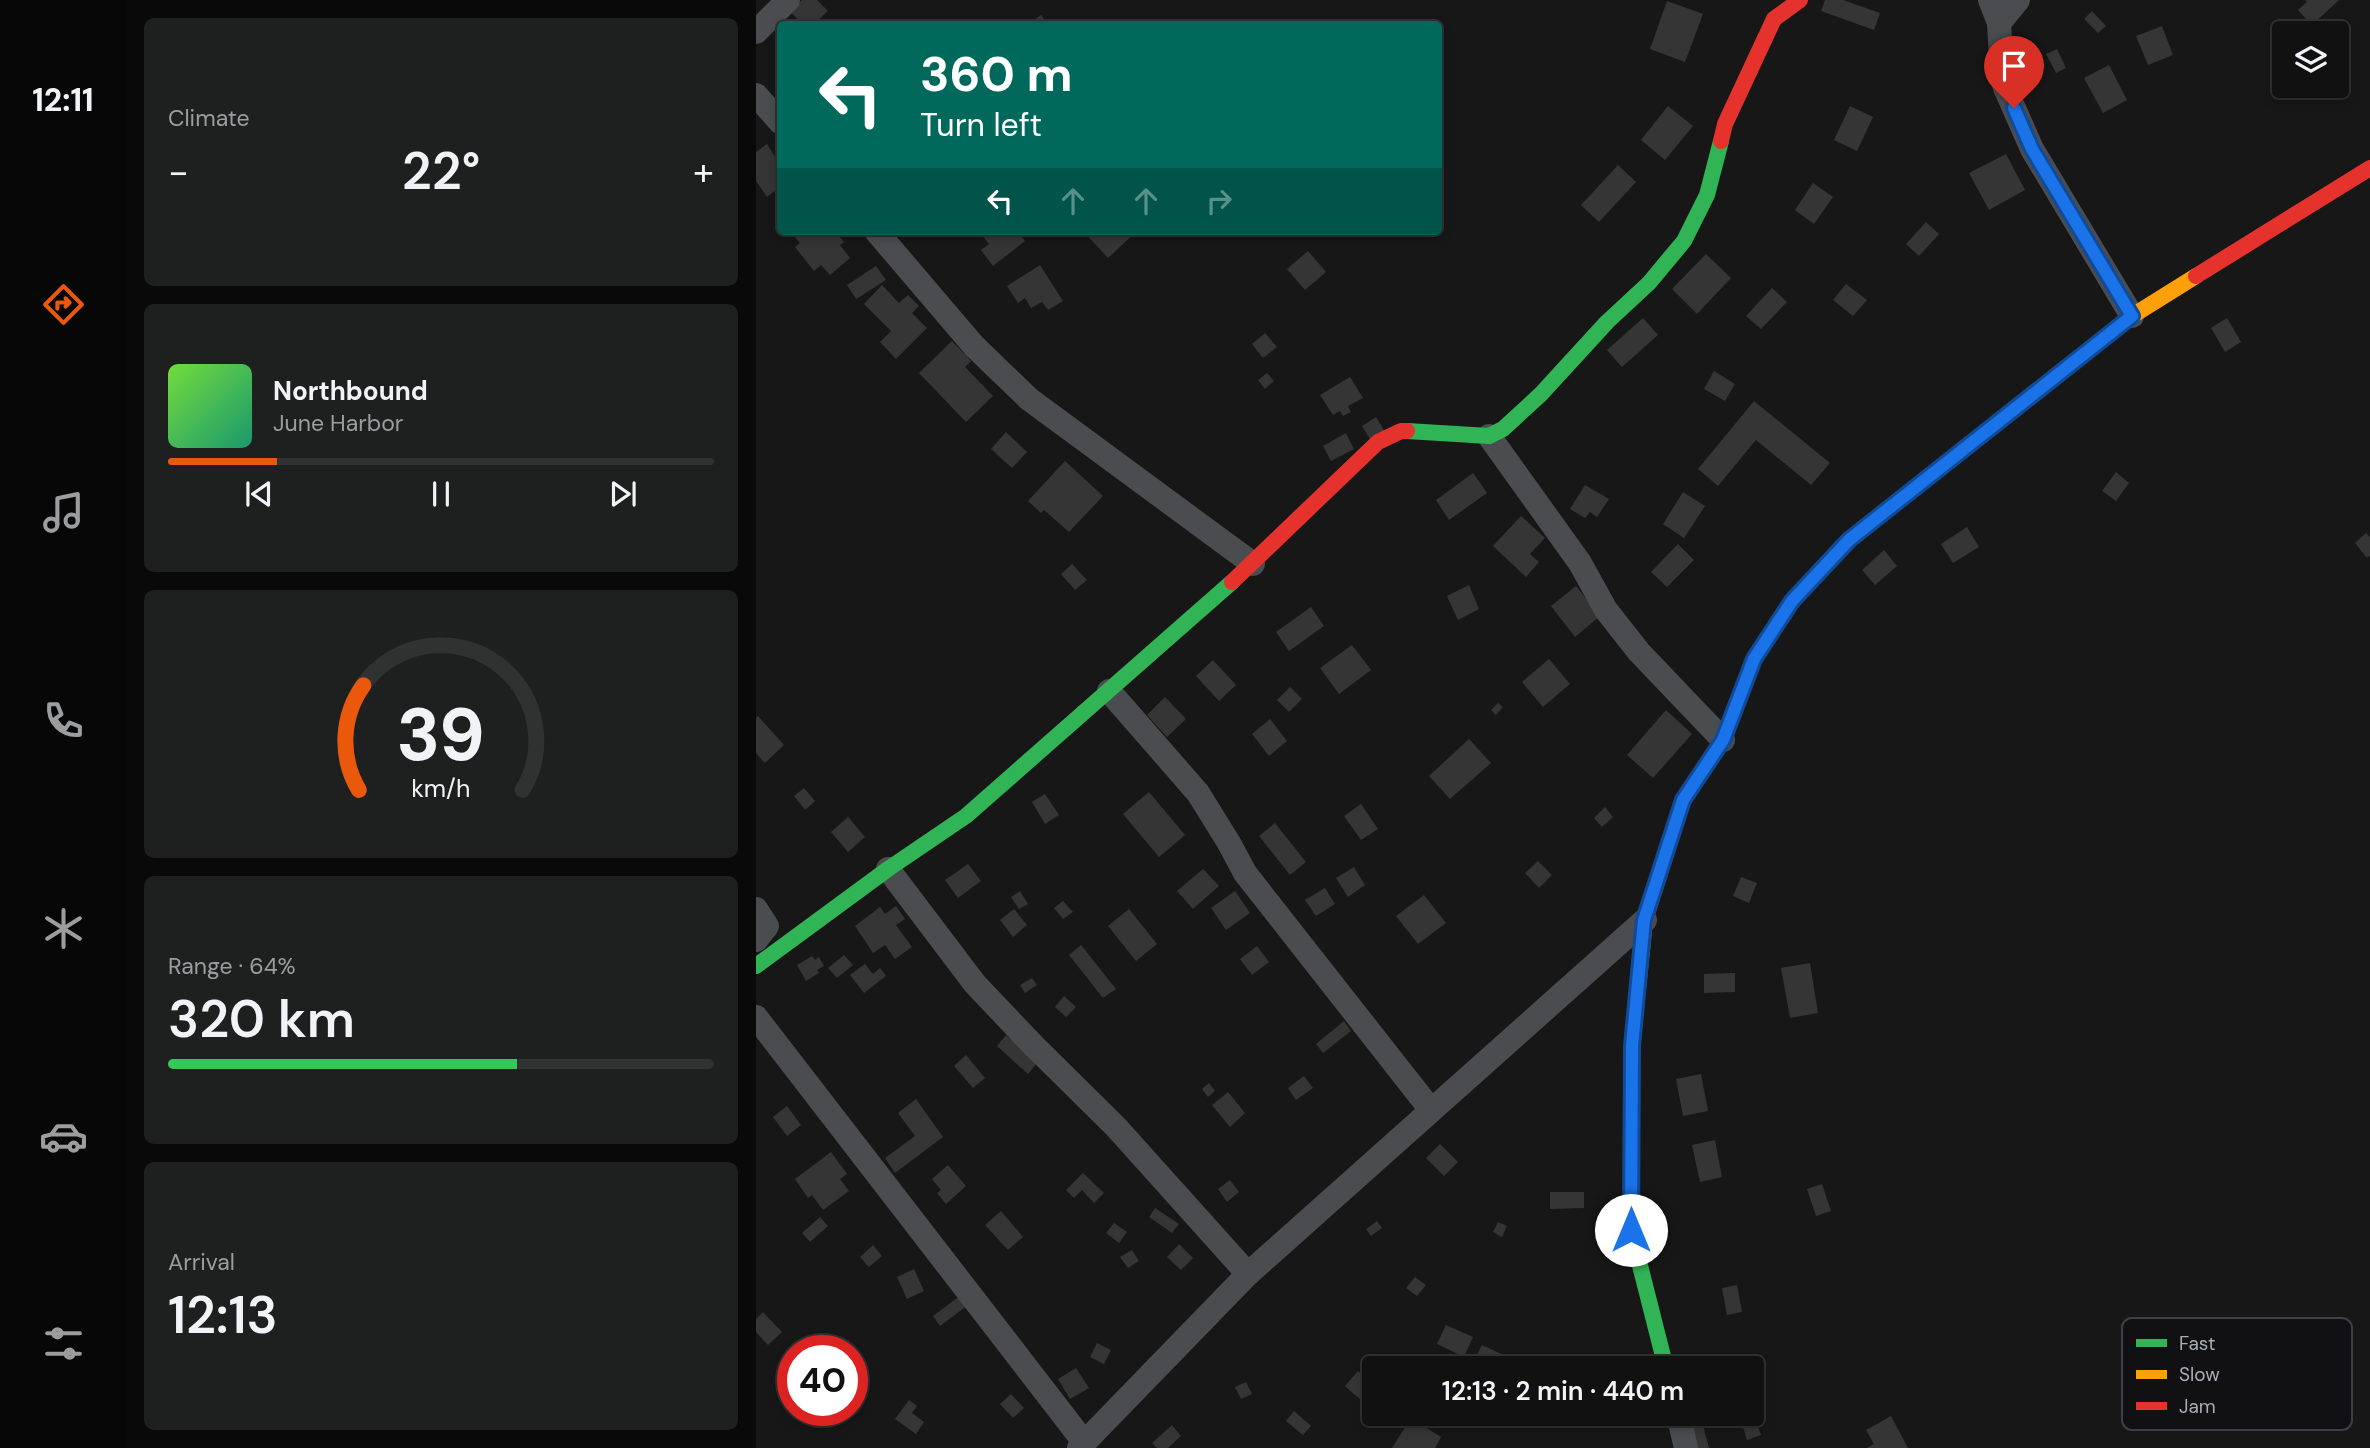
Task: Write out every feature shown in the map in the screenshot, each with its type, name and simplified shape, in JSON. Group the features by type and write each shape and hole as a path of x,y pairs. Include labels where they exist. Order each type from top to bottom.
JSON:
{"street":[{"path":"756,32 788,0"},
{"path":"756,967 888,869 966,816 1253,564 1378,442 1401,431 1489,436 1503,429 1541,394 1607,322 1649,283 1684,241 1707,195 1725,124 1774,19 1800,0"},
{"path":"1990,0 1999,23 2001,76 2032,149 2132,316"},
{"path":"1999,23 2018,0"},
{"path":"756,95 777,119"},
{"path":"1663,1356 1631,1230 1632,1046 1644,920 1683,800 1723,740 1754,659 1792,601 1849,540 2132,316 2370,168"},
{"path":"879,235 974,346 1029,399 1253,564"},
{"path":"1489,436 1580,563 1614,621 1639,652 1723,740"},
{"path":"1109,691 1198,793 1252,884 1431,1110"},
{"path":"888,869 975,984 1116,1127 1248,1274"},
{"path":"756,909 767,926 756,940"},
{"path":"756,1017 1082,1445 1248,1274 1644,920"},
{"path":"1681,1426 1686,1448"}],"building":[{"path":"802,0 817,0 828,11 817,21 800,21 790,12"},
{"path":"1825,0 1843,0 1880,13 1874,30 1821,11"},
{"path":"2305,0 2339,0 2316,21 2308,21 2298,10 2307,2"},
{"path":"1667,1 1703,14 1685,62 1650,49"},
{"path":"2092,11 2106,26 2098,33 2084,19"},
{"path":"1041,15 1046,21 1033,21"},
{"path":"2162,26 2173,55 2148,65 2136,36"},
{"path":"2057,49 2066,68 2056,73 2046,54"},
{"path":"2109,65 2127,100 2103,113 2084,78"},
{"path":"1668,106 1693,126 1665,160 1641,140"},
{"path":"1850,106 1873,117 1857,151 1834,140"},
{"path":"767,144 777,160 777,189 767,197 756,181 756,152"},
{"path":"2006,154 2025,190 1989,210 1969,173"},
{"path":"1618,165 1636,182 1599,222 1581,205"},
{"path":"1813,183 1833,197 1814,224 1795,210"},
{"path":"1926,222 1939,234 1919,256 1906,244"},
{"path":"838,235 844,242 840,245 850,258 830,275 821,265 814,271 795,247 800,243 794,236"},
{"path":"982,235 1020,235 1025,241 993,266 981,250 989,244"},
{"path":"1087,235 1133,235 1108,258"},
{"path":"1308,251 1326,272 1305,290 1287,269"},
{"path":"1706,254 1731,278 1697,314 1672,289"},
{"path":"1040,265 1063,301 1048,310 1042,302 1031,308 1025,298 1018,303 1007,286"},
{"path":"876,266 886,280 856,299 847,285"},
{"path":"1846,284 1867,300 1853,316 1833,300"},
{"path":"882,285 899,303 908,295 919,306 912,313 927,328 896,359 880,342 891,331 864,304"},
{"path":"1772,288 1787,302 1761,329 1746,316"},
{"path":"1643,318 1658,335 1622,367 1607,350"},
{"path":"2227,318 2241,342 2225,352 2211,328"},
{"path":"1265,333 1277,347 1263,358 1252,344"},
{"path":"952,341 971,361 965,367 993,396 966,422 919,373"},
{"path":"1714,371 1735,384 1725,401 1704,389"},
{"path":"1267,373 1274,381 1265,389 1258,380"},
{"path":"1350,377 1363,398 1348,406 1351,412 1343,416 1340,411 1333,415 1320,395"},
{"path":"1754,401 1830,463 1811,485 1756,440 1718,486 1698,469"},
{"path":"1376,417 1385,432 1371,441 1362,426"},
{"path":"1006,432 1027,452 1012,468 991,449"},
{"path":"1346,433 1354,449 1331,461 1323,446"},
{"path":"1065,461 1103,496 1069,532 1044,510 1041,513 1028,501"},
{"path":"2116,472 2129,483 2116,501 2102,491"},
{"path":"1473,473 1487,493 1449,520 1436,500"},
{"path":"1585,485 1609,499 1597,517 1590,512 1585,518 1570,509"},
{"path":"1683,492 1705,506 1684,538 1663,524"},
{"path":"1521,516 1545,538 1530,554 1539,562 1526,577 1493,546"},
{"path":"1967,527 1979,547 1953,563 1941,544"},
{"path":"2366,533 2370,537 2370,556 2367,558 2355,543"},
{"path":"1678,544 1694,560 1667,587 1651,572"},
{"path":"1884,550 1897,566 1875,585 1862,570"},
{"path":"1072,564 1087,580 1075,590 1061,574"},
{"path":"1469,585 1479,609 1458,620 1447,596"},
{"path":"1576,586 1600,616 1575,637 1551,606"},
{"path":"1311,607 1324,626 1289,651 1276,632"},
{"path":"1352,645 1371,670 1339,694 1320,668"},
{"path":"1549,659 1570,684 1543,707 1522,682"},
{"path":"1213,660 1236,685 1219,701 1196,676"},
{"path":"1290,687 1302,699 1289,712 1277,700"},
{"path":"1165,697 1186,719 1167,737 1147,715"},
{"path":"1498,703 1503,707 1496,715 1491,710"},
{"path":"1666,710 1692,734 1653,778 1627,755"},
{"path":"758,716 784,745 765,763 756,753"},
{"path":"1270,719 1287,741 1269,756 1252,734"},
{"path":"1469,739 1491,763 1450,799 1429,776"},
{"path":"804,788 815,801 805,810 794,796"},
{"path":"1149,792 1185,835 1159,857 1123,814"},
{"path":"1045,794 1059,815 1045,824 1032,802"},
{"path":"1361,804 1378,829 1361,840 1344,816"},
{"path":"1605,807 1613,817 1602,827 1594,818"},
{"path":"848,817 865,837 848,852 831,832"},
{"path":"1275,823 1306,862 1290,875 1259,836"},
{"path":"1538,861 1552,875 1539,888 1525,873"},
{"path":"968,864 981,881 958,898 945,880"},
{"path":"1354,867 1365,885 1348,897 1336,878"},
{"path":"1203,869 1219,886 1193,909 1177,891"},
{"path":"1741,877 1757,883 1749,903 1733,896"},
{"path":"1325,888 1335,904 1316,916 1305,900"},
{"path":"1020,891 1028,904 1019,909 1011,897"},
{"path":"1235,891 1250,913 1226,930 1211,908"},
{"path":"1424,895 1446,923 1418,944 1396,916"},
{"path":"1063,901 1073,912 1063,919 1054,908"},
{"path":"896,906 905,919 896,925 912,947 895,959 885,945 873,953 855,926 880,907 885,914"},
{"path":"1014,909 1027,925 1013,937 1000,920"},
{"path":"1129,909 1157,944 1136,961 1108,926"},
{"path":"1081,945 1116,989 1103,998 1069,955"},
{"path":"1257,946 1269,962 1252,975 1240,959"},
{"path":"844,955 853,965 837,978 828,968"},
{"path":"812,956 815,960 819,957 824,966 817,970 819,973 806,981 797,965"},
{"path":"1810,963 1818,1013 1790,1018 1781,968"},
{"path":"865,964 873,974 880,968 886,976 864,993 850,975"},
{"path":"1735,973 1735,992 1704,993 1704,974"},
{"path":"1032,978 1037,985 1025,993 1020,985"},
{"path":"1064,996 1076,1007 1066,1017 1055,1007"},
{"path":"1344,1021 1351,1031 1323,1053 1316,1044"},
{"path":"1006,1035 1038,1062 1028,1074 997,1046"},
{"path":"966,1055 985,1078 973,1088 954,1066"},
{"path":"1701,1074 1708,1111 1683,1116 1676,1079"},
{"path":"1304,1076 1313,1088 1296,1100 1288,1088"},
{"path":"1209,1083 1215,1091 1208,1097 1202,1089"},
{"path":"1228,1092 1245,1113 1230,1127 1212,1105"},
{"path":"916,1099 943,1137 895,1173 885,1158 915,1136 898,1113"},
{"path":"787,1106 801,1125 787,1136 773,1117"},
{"path":"1715,1140 1722,1177 1700,1182 1692,1145"},
{"path":"1440,1144 1458,1162 1444,1176 1426,1158"},
{"path":"831,1152 847,1174 840,1179 849,1191 823,1210 812,1195 808,1198 795,1179"},
{"path":"948,1165 966,1186 946,1204 937,1193 941,1190 932,1179"},
{"path":"1083,1173 1104,1193 1094,1203 1082,1190 1074,1198 1066,1190"},
{"path":"1230,1180 1239,1192 1227,1202 1218,1189"},
{"path":"1822,1184 1831,1211 1816,1216 1807,1189"},
{"path":"1550,1192 1584,1192 1584,1208 1550,1209"},
{"path":"1155,1208 1179,1224 1172,1233 1149,1217"},
{"path":"1001,1211 1023,1237 1008,1250 985,1225"},
{"path":"820,1217 828,1226 810,1242 802,1233"},
{"path":"1377,1221 1382,1228 1371,1236 1366,1229"},
{"path":"1498,1222 1507,1226 1502,1237 1493,1232"},
{"path":"1114,1223 1127,1232 1119,1243 1106,1233"},
{"path":"1179,1244 1193,1258 1181,1270 1167,1257"},
{"path":"873,1245 882,1256 869,1267 860,1257"},
{"path":"1132,1250 1139,1261 1128,1268 1120,1257"},
{"path":"914,1269 924,1291 907,1299 897,1277"},
{"path":"1415,1277 1426,1285 1417,1296 1406,1288"},
{"path":"1737,1285 1742,1312 1727,1315 1722,1288"},
{"path":"961,1295 968,1305 940,1326 933,1316"},
{"path":"763,1312 782,1332 768,1345 756,1332 756,1319"},
{"path":"1446,1325 1473,1337 1464,1356 1437,1344"},
{"path":"1097,1343 1111,1350 1104,1364 1090,1357"},
{"path":"1482,1345 1506,1356 1476,1356"},
{"path":"1076,1368 1089,1388 1070,1399 1058,1379"},
{"path":"1358,1371 1362,1374 1362,1401 1345,1386"},
{"path":"1246,1382 1252,1394 1241,1399 1235,1387"},
{"path":"1011,1394 1024,1408 1013,1418 1000,1404"},
{"path":"909,1400 917,1406 912,1413 924,1422 916,1434 895,1419"},
{"path":"1294,1411 1311,1426 1303,1435 1286,1421"},
{"path":"1891,1416 1908,1448 1867,1448 1874,1444 1866,1430"},
{"path":"1172,1425 1181,1436 1168,1448 1157,1448 1152,1443"},
{"path":"1406,1426 1424,1426 1441,1437 1435,1448 1392,1448"},
{"path":"1688,1426 1703,1426 1709,1448 1693,1448"},
{"path":"1743,1426 1758,1426 1761,1435 1747,1440"}],"traffic: fast":[{"path":"1407,431 1489,436 1503,429 1541,394 1607,322 1649,283 1684,241 1707,195 1721,141"},
{"path":"756,966 888,869 966,816 1232,582"},
{"path":"1643,941 1632,1046 1631,1230 1663,1356"}],"traffic: slow":[{"path":"1761,648 1792,601 1849,540 2132,316 2196,276"}],"traffic: jam":[{"path":"1721,141 1725,124 1774,19 1800,0"},
{"path":"2196,276 2370,168"},
{"path":"1232,582 1378,442 1401,431 1407,431"},
{"path":"1643,941 1645,920 1683,800 1723,740 1754,659 1761,648"}],"route":[{"path":"1631,1230 1632,1046 1644,920 1683,800 1723,740 1754,659 1792,601 1849,540 2132,316 2032,149 2014,108"}]}
